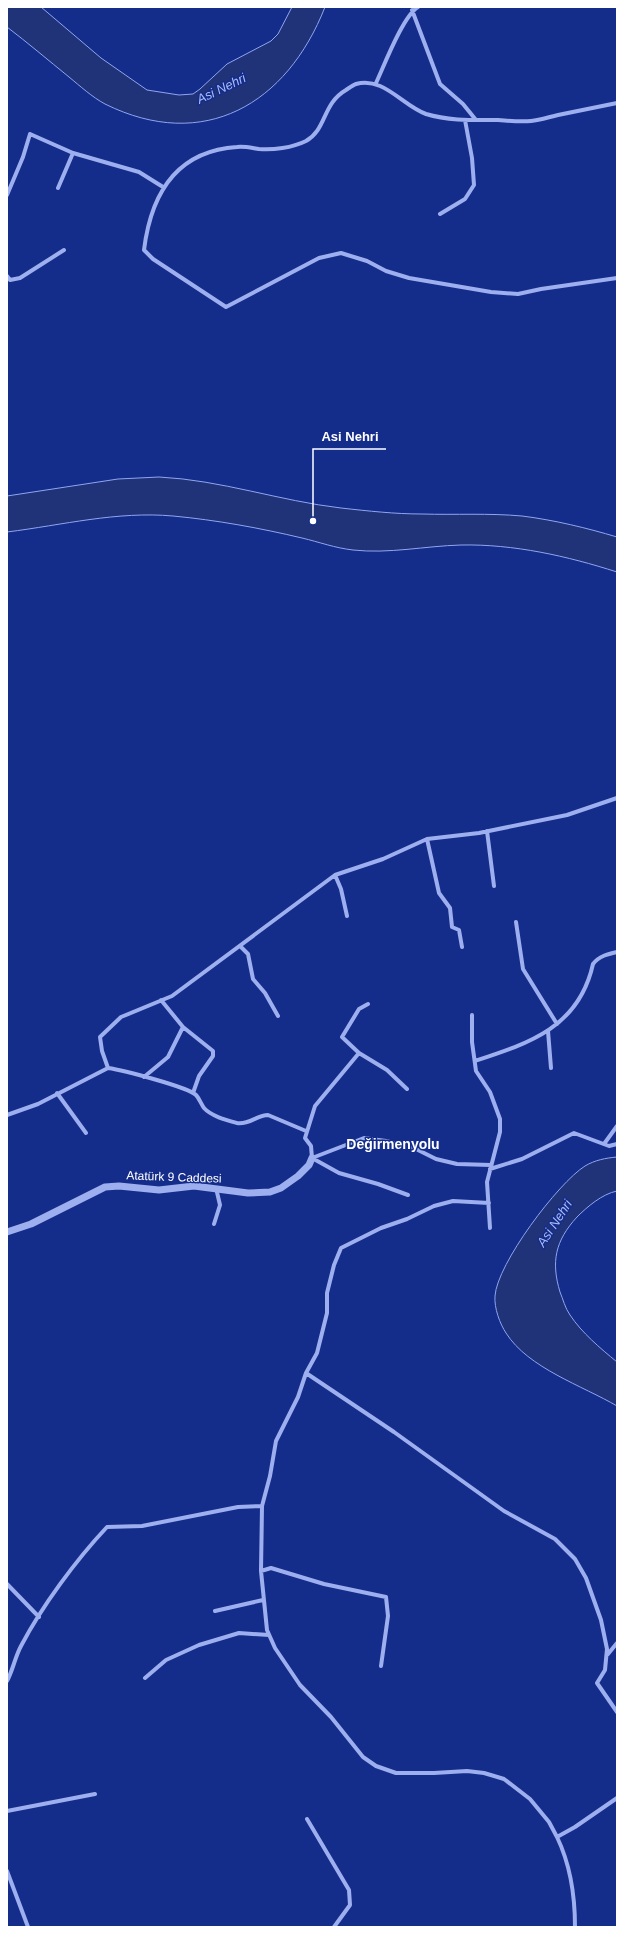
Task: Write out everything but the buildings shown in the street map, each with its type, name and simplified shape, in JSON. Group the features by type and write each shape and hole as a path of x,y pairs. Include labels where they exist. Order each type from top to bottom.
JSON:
{"street":[{"path":"376,83 412,10 418,7"},
{"path":"412,10 440,84 463,104 476,120"},
{"path":"617,103 531,121 465,120 441,118 424,113 376,83 356,84 339,94 328,107 320,128 313,136 304,141 288,147 259,149 239,146 202,155 186,163 163,187 153,208 147,228 144,250 153,259 226,307 319,258 341,253 367,260 386,271 409,278 491,292 518,294 617,278"},
{"path":"440,214 465,198 474,184 472,158 465,120"},
{"path":"7,195 24,157 30,134 72,153 139,172 163,187"},
{"path":"58,188 72,153"},
{"path":"7,276 10,280 20,278 64,250"},
{"path":"108,1068 102,1051 100,1037 121,1017 172,996 241,947 335,875 383,859 427,839 487,831 567,815 617,798"},
{"path":"487,831 494,886"},
{"path":"427,839 439,893 450,908 452,927 459,930 462,947"},
{"path":"335,875 341,889 347,916"},
{"path":"516,922 523,969 557,1024"},
{"path":"241,947 248,954 253,978 265,993 278,1016"},
{"path":"475,1061 512,1049 548,1031 571,1012 581,995 596,960 617,952"},
{"path":"160,1000 183,1027 213,1052 213,1056 199,1076 192,1093"},
{"path":"368,1004 359,1009 342,1035 359,1053 386,1070 407,1089"},
{"path":"472,1015 472,1042 476,1071 490,1092 500,1119 500,1132 487,1182 490,1228"},
{"path":"144,1077 168,1057 183,1027"},
{"path":"548,1031 551,1068"},
{"path":"312,1158 311,1146 305,1138 315,1106 359,1053"},
{"path":"7,1115 38,1104 108,1068 144,1077 196,1094 204,1108 217,1117 242,1123 252,1121 262,1115 268,1115 306,1131"},
{"path":"57,1093 86,1133"},
{"path":"604,1144 617,1126"},
{"path":"312,1158 364,1138 386,1141 416,1149 436,1159 457,1164 490,1167 522,1159 574,1133 609,1146 617,1144"},
{"path":"312,1158 339,1173 378,1184 408,1195"},
{"name":"Atatürk 9 Caddesi","path":"7,1232 35,1222 105,1187 119,1186 159,1190 194,1186 248,1193 275,1190 305,1170 312,1158"},
{"path":"214,1224 220,1205 216,1188"},
{"path":"488,1203 453,1201 434,1206 407,1219 381,1228 341,1248 327,1293 327,1313 317,1353 306,1373 298,1397 276,1441 270,1476 262,1506 261,1571 263,1600 269,1635 275,1648 300,1685 331,1717 363,1757 376,1766 396,1773 467,1771 484,1773 504,1779 530,1799 549,1822 557,1837 567,1863 575,1915 575,1927"},
{"path":"306,1373 394,1432 504,1511 555,1539 575,1559 586,1578 601,1620 608,1654 605,1670 597,1683 617,1712"},
{"path":"8,1678 20,1647 39,1617 86,1549 107,1527 142,1526 238,1507 262,1506"},
{"path":"261,1571 271,1568 324,1584 386,1597 388,1616 382,1666"},
{"path":"7,1584 39,1617"},
{"path":"215,1611 263,1600"},
{"path":"145,1678 166,1660 199,1645 239,1633 269,1635"},
{"path":"608,1654 617,1643"},
{"path":"7,1811 95,1794"},
{"path":"557,1837 575,1827 617,1798"},
{"path":"307,1819 349,1890 350,1904 334,1927"},
{"path":"7,1871 28,1927"}],"water":[{"path":"7,7 41,7 101,58 147,90 179,95 193,94 227,64 271,41 278,34 292,7 325,7 309,41 289,70 265,93 238,110 208,120 176,123 141,118 105,104 95,98 7,27"},
{"path":"159,477 205,482 296,501 341,508 402,513 510,515 558,522 617,537 617,572 540,552 481,545 380,551 353,550 254,528 173,516 131,515 7,532 7,496 118,479"},
{"path":"617,1157 617,1191 600,1198 590,1205 570,1226 560,1243 557,1252 556,1271 560,1292 568,1312 586,1334 617,1362 617,1406 557,1375 528,1356 506,1333 495,1306 495,1296 498,1282 517,1245 545,1206 573,1175 585,1166 593,1162"}],"place":[{"name":"Asi Nehri","path":"313,521"}],"district":[{"name":"Değirmenyolu","path":"393,1144"}]}
